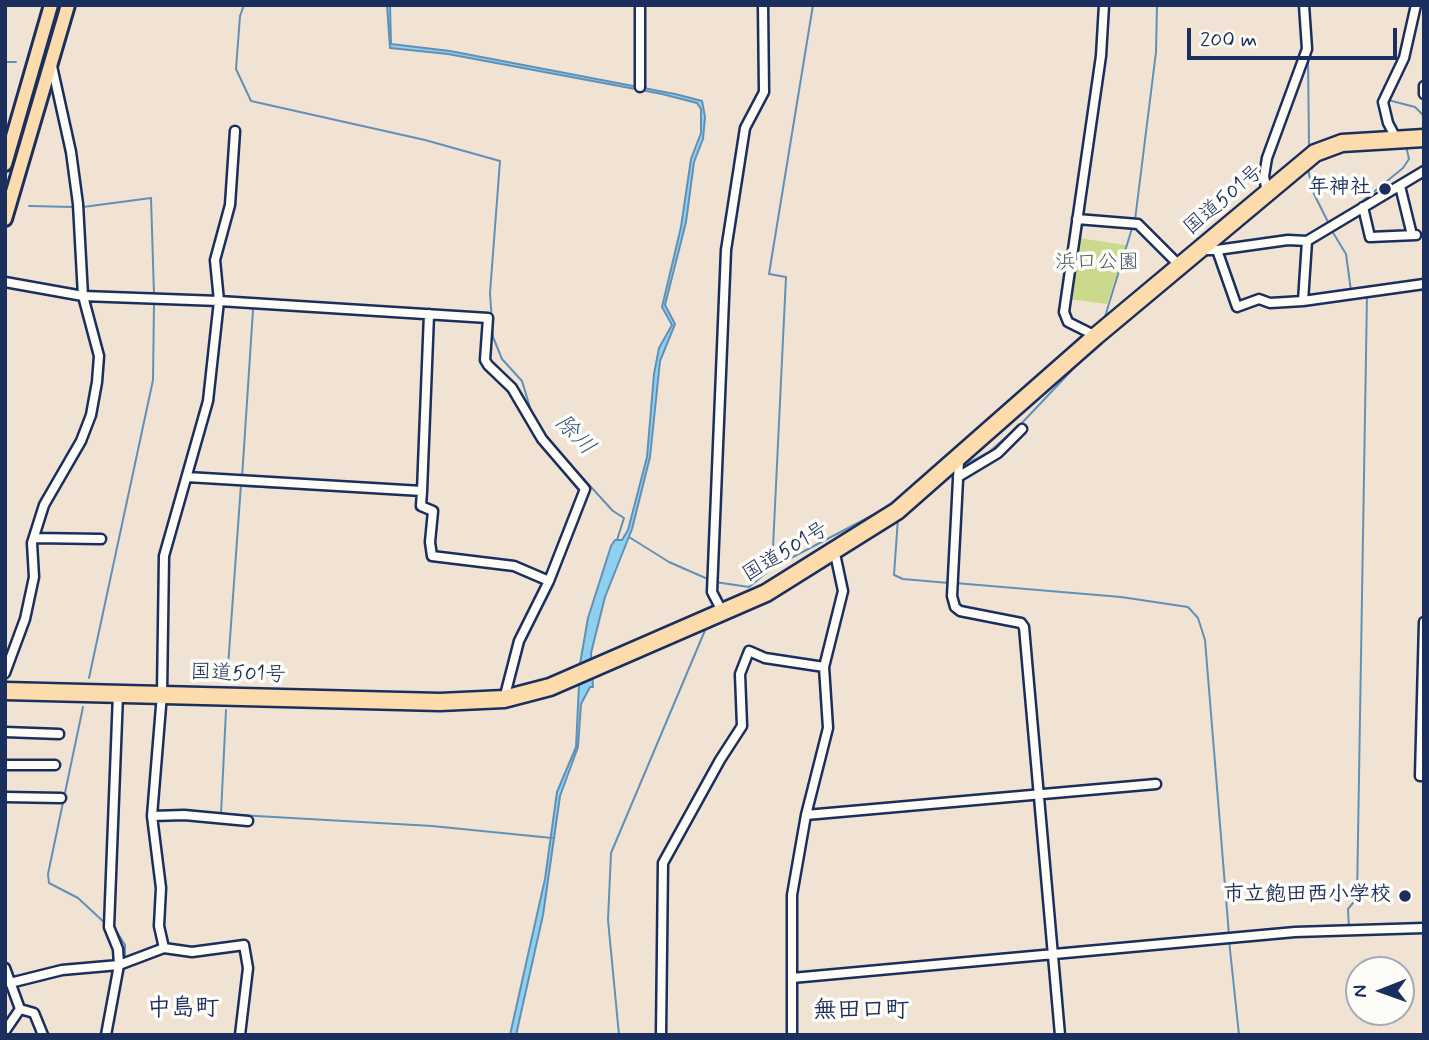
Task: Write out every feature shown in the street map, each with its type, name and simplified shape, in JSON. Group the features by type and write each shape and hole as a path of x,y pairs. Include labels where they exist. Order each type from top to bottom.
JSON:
{"highway":[{"name":"国道501号","path":"5,691 440,702 504,699 576,677 766,593 897,511 960,453 1097,336 1322,149 1342,143 1424,138"}],"main road":[{"path":"5,164 51,5"},
{"path":"5,219 68,5"}],"street":[{"path":"640,5 640,87"},
{"path":"722,611 712,592 726,250 745,128 764,92 764,5"},
{"path":"1097,336 1068,322 1064,312 1101,56 1104,5"},
{"path":"1267,192 1264,176 1267,158 1307,49 1304,5"},
{"path":"1397,140 1388,123 1383,102 1404,58 1416,5"},
{"path":"5,673 25,619 34,577 34,538 44,505 81,441 97,383 99,356 83,296 78,204 52,62"},
{"path":"1424,86 1424,94"},
{"path":"164,948 159,926 161,888 152,816 162,694 164,556 208,401 219,301 215,260 230,205 235,131"},
{"path":"1200,250 1287,240 1307,241 1424,171"},
{"path":"1363,207 1370,237 1414,235 1400,186"},
{"path":"1077,219 1138,224 1180,266"},
{"path":"1303,301 1307,241"},
{"path":"1217,250 1237,307 1259,299 1270,303 1303,301 1424,284"},
{"path":"5,282 83,296 219,301 488,318 485,360 512,388 542,439 585,489 549,581 519,641 504,699"},
{"path":"429,314 421,506 433,511 430,542 432,556 514,566 549,581"},
{"path":"958,477 998,453 1022,429"},
{"path":"960,453 952,596 955,607 960,611 1021,623 1024,627 1060,1035"},
{"path":"187,477 422,491"},
{"path":"34,538 101,540"},
{"path":"792,1035 792,895 806,815 828,728 824,667 843,591 834,549"},
{"path":"1424,622 1420,776 1424,776"},
{"path":"661,1035 663,863 742,726 740,674 749,651 765,658 824,667"},
{"path":"106,1035 119,965 118,949 109,928 118,694"},
{"path":"5,732 59,734"},
{"path":"5,765 55,765"},
{"path":"806,815 1156,784"},
{"path":"5,797 61,797"},
{"path":"152,816 248,821"},
{"path":"792,978 1295,932 1424,928"},
{"path":"9,984 62,970 119,965 164,948 192,952 244,944 248,968 240,1035"},
{"path":"5,968 20,1009"},
{"path":"5,1031 20,1009"},
{"path":"20,1009 34,1013 43,1035"}],"green space":[{"name":"浜口公園","path":"1078,238 1126,245 1107,304 1069,299"}],"water":[{"path":"387,5 390,5 391,44 450,51 675,94 702,101 705,117 703,139 694,162 686,222 665,305 675,324 660,361 650,457 632,529 605,597 591,653 593,687 590,687 581,704 578,747 560,796 543,915 516,1035 510,1035 545,879 557,792 576,747 580,664 588,618 611,546 615,540 622,540 628,530 647,457 654,374 659,348 672,325 662,307 681,227 691,159 701,133 701,109 697,103 662,94 448,54 390,48"}],"waterway":[{"name":"除川","path":"244,5 240,16 236,69 251,101 425,140 500,161 490,293 493,337 502,359 522,381 532,414"},
{"path":"772,568 786,277 769,274 813,5"},
{"path":"1135,220 1156,52 1157,5"},
{"path":"1308,5 1310,36"},
{"path":"1308,55 1309,147"},
{"path":"5,62 16,62"},
{"path":"1388,100 1415,107 1424,116"},
{"path":"1353,209 1403,168 1409,159 1406,146"},
{"path":"1308,170 1314,194 1328,222"},
{"path":"83,207 151,198 154,294"},
{"path":"29,206 74,207"},
{"path":"1104,320 1133,225"},
{"path":"1332,231 1346,254 1351,291"},
{"path":"1349,929 1348,909 1357,898 1367,294"},
{"path":"89,678 153,380 154,303"},
{"path":"242,478 253,310"},
{"path":"963,466 989,452 1020,425 1090,351"},
{"name":"除川","path":"547,439 613,511 624,518 617,540"},
{"path":"227,681 241,484"},
{"path":"242,486 416,495"},
{"path":"715,582 749,587 772,568 890,506"},
{"path":"898,518 894,575 903,579 949,583"},
{"path":"629,537 669,562 710,580"},
{"path":"955,583 1121,597 1188,607 1198,618 1205,640 1229,935"},
{"path":"619,1035 608,920 611,853 706,628"},
{"path":"83,707 48,874 49,883 78,898 106,924"},
{"path":"226,710 221,814 432,826 552,838"},
{"path":"112,924 125,945 125,959"},
{"path":"1229,940 1239,1035"},
{"path":"117,996 124,968"}],"place":[{"name":"年神社","path":"1385,189"},
{"name":"市立飽田西小学校","path":"1405,896"}],"district":[{"name":"中島町","path":"183,1010"},
{"name":"無田口町","path":"861,1012"}]}
